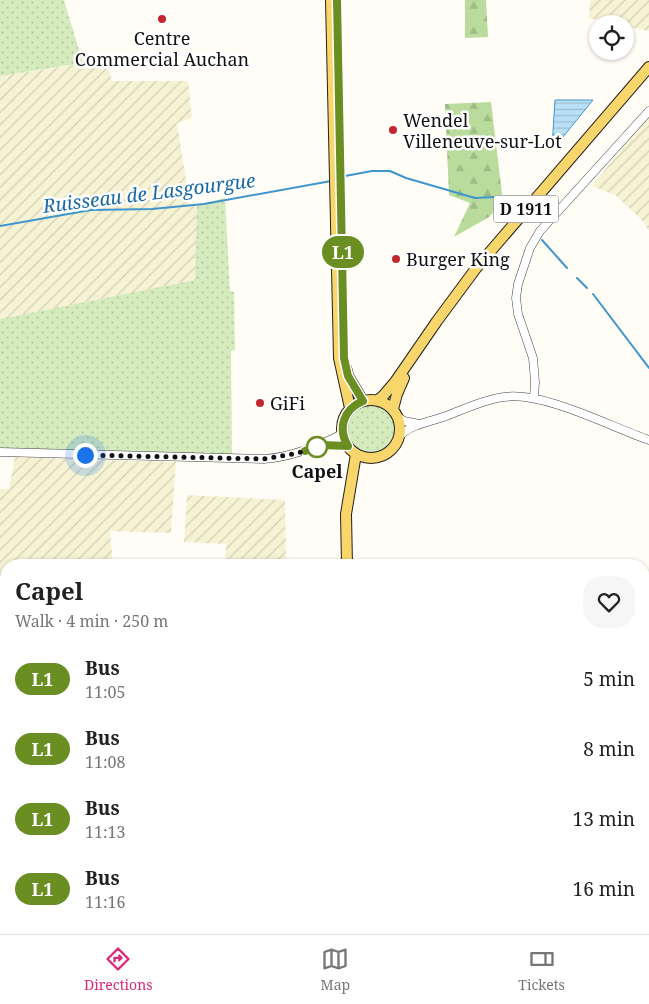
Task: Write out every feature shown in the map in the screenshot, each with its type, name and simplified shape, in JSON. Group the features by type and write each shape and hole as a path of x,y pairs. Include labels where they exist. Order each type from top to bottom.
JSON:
{"main road":[{"path":"331,0 339,358 350,408"},
{"path":"337,0 344,358 348,376 363,401"},
{"name":"D 1911","path":"378,400 395,382 437,320 477,267 649,67"},
{"name":"D 1911","path":"395,413 396,394 412,359"},
{"path":"378,400 395,413 400,427 399,437 394,446 387,453 378,457 368,458 356,454 348,446 342,434 342,425 350,408 363,401 378,400"},
{"path":"347,559 346,514 356,454"},
{"path":"351,484 368,458"}],"street":[{"path":"534,398 533,358 518,314 516,298 518,284 530,248 540,231 649,111"},
{"path":"399,437 405,430 419,424 503,397 517,396 534,398 580,413 649,440"},
{"path":"395,413 404,421 419,424"},
{"path":"0,452 264,459 298,453 322,445 342,434"},
{"path":"322,445 348,446"}],"shaded area":[{"path":"590,0 649,0 649,31 634,28 634,15 589,15"},
{"path":"106,60 112,81 188,81 192,118 177,123 190,205 197,205 196,280 0,319 0,76"},
{"path":"649,115 649,231 641,219 615,195 592,186"},
{"path":"15,457 176,462 171,533 110,531 112,559 0,559 0,489 9,489"},
{"path":"187,495 285,500 286,559 225,559 226,544 184,542"}],"green space":[{"path":"0,0 64,0 83,63 0,76"},
{"path":"465,0 486,0 488,37 465,38"},
{"path":"491,102 503,202 489,217 454,237 470,203 449,195 445,104"},
{"path":"225,198 230,291 234,292 235,350 231,351 232,456 0,452 0,319 195,280 197,205"},
{"path":"371,405 380,407 391,416 396,430 394,439 385,450 371,455 362,453 351,444 346,430 348,421 357,410"}],"water":[{"path":"555,100 593,100 554,148 552,148"}],"waterway":[{"name":"Ruisseau de Lasgourgue","path":"345,176 372,171 390,171 406,178 475,198 515,196 518,199 519,207"},
{"name":"Ruisseau de Lasgourgue","path":"0,226 91,210 152,209 204,204 331,181"},
{"name":"Ruisseau de Lasgourgue","path":"542,240 567,268"},
{"name":"Ruisseau de Lasgourgue","path":"577,278 587,288"},
{"name":"Ruisseau de Lasgourgue","path":"593,294 649,368"}],"bus line":[{"name":"L1","path":"305,451 322,445 348,446 342,434 345,416 350,408 363,401 348,376 344,358 337,0"}],"place":[{"name":"Centre Commercial Auchan","path":"162,19"},
{"name":"Wendel Villeneuve-sur-Lot","path":"393,130"},
{"name":"Burger King","path":"396,259"},
{"name":"GiFi","path":"260,403"},
{"name":"Capel","path":"317,447"}],"route":[{"path":"85,455 264,459 298,453 322,445 317,447"}]}
